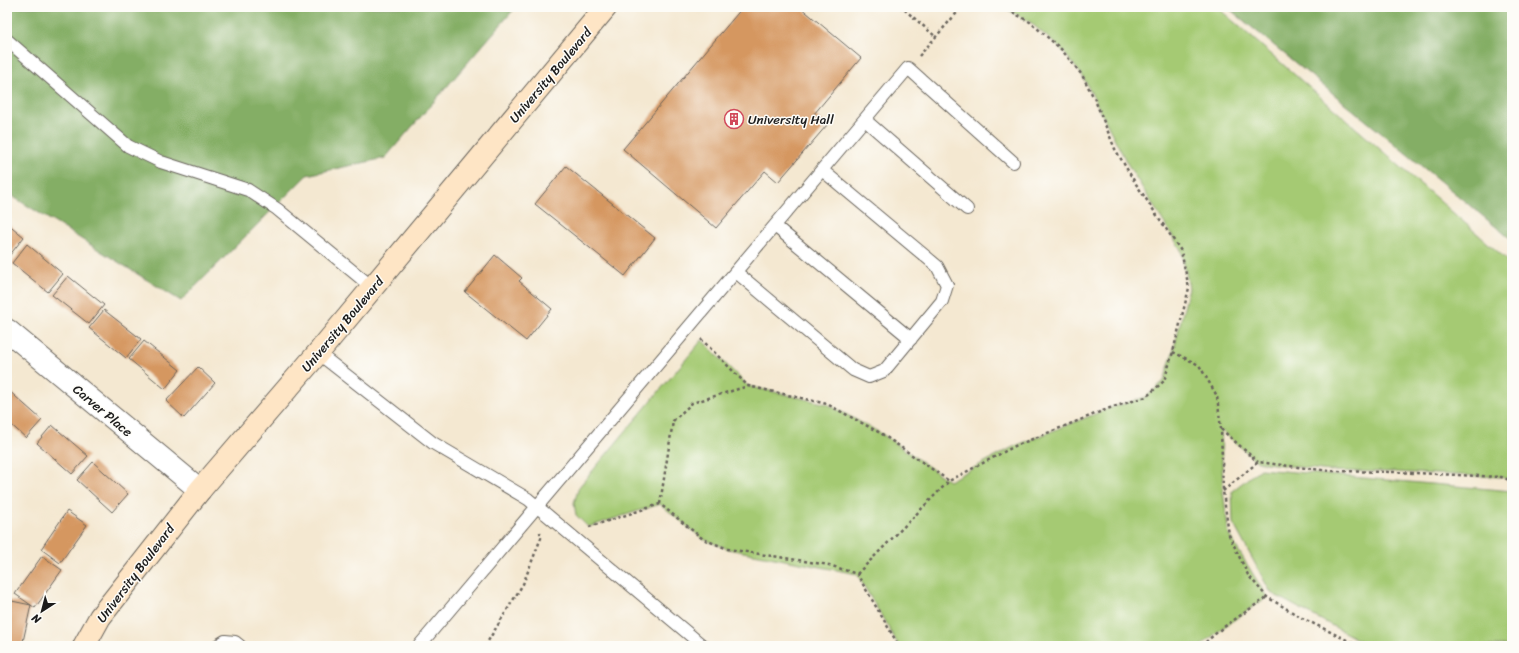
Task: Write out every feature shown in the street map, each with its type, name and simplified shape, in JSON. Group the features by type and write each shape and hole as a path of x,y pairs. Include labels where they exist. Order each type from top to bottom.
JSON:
{"street":[{"name":"University Boulevard","path":"84,646 100,617 200,490 373,288 606,7"},
{"name":"Carver Place","path":"7,330 200,490"}],"lane":[{"path":"7,40 128,146 161,162 248,190 277,209 373,288"},
{"path":"419,646 908,68 1013,162"},
{"path":"864,120 967,209"},
{"path":"736,272 853,370 869,377 884,371 942,301 948,285 937,266 822,170"},
{"path":"775,226 911,338"},
{"path":"318,353 433,443 528,499 703,646"},
{"path":"217,646 225,641 235,642 240,646"}],"path":[{"path":"899,7 905,10 936,37"},
{"path":"908,68 963,7"},
{"path":"857,574 949,481 1015,446 1110,408 1146,397 1164,381 1173,352 1189,288 1180,250 1136,184 1115,149 1095,100 1082,75 1061,49 1030,22 1002,7"},
{"path":"689,327 748,386"},
{"path":"1173,352 1199,365 1217,396 1221,429 1223,491 1230,535 1248,575 1267,597 1302,618 1359,646"},
{"path":"660,504 673,421 692,403 748,386 827,404 882,434 949,481"},
{"path":"1221,429 1258,462 1330,471 1394,472 1501,477 1512,481"},
{"path":"1223,491 1258,462"},
{"path":"568,533 660,504"},
{"path":"660,504 703,539 728,549 830,565 857,574 899,646"},
{"path":"485,646 523,584 541,538 537,507"},
{"path":"1201,646 1221,629 1267,597"}],"green space":[{"path":"7,7 516,7 385,158 307,175 181,301 7,193"},
{"path":"1003,7 1217,7 1512,264 1512,481 1501,477 1394,472 1330,471 1258,462 1221,430 1223,491 1229,535 1267,597 1221,629 1201,646 899,646 857,574 728,549 703,539 660,504 588,527 576,515 574,503 579,487 702,340 748,386 827,404 882,434 949,481 1015,446 1110,408 1146,397 1164,381 1189,288 1181,250 1127,163 1082,75 1061,49 1030,22"},
{"path":"1227,7 1512,7 1512,240"},
{"path":"1260,469 1512,491 1512,646 1370,646 1271,593 1233,523 1232,491"}],"building":[{"name":"University Hall","path":"743,7 800,7 861,58 814,114 827,125 778,182 765,171 716,228 623,149"},
{"path":"566,166 655,238 625,276 535,204"},
{"path":"7,223 24,237 9,256 7,254"},
{"path":"27,244 63,274 48,292 12,263"},
{"path":"495,255 522,278 519,281 552,309 526,341 465,292"},
{"path":"68,276 104,305 89,324 52,295"},
{"path":"104,310 141,339 126,358 89,328"},
{"path":"144,341 180,370 165,389 129,359"},
{"path":"198,367 215,383 184,418 166,401"},
{"path":"7,389 42,420 26,438 7,421"},
{"path":"52,425 88,456 72,474 37,443"},
{"path":"93,462 128,494 112,512 77,480"},
{"path":"67,511 87,525 60,563 41,549"},
{"path":"42,556 62,570 35,608 15,594"},
{"path":"7,600 31,605 22,646 7,646"}],"place":[{"name":"University Hall","path":"734,119"}]}
